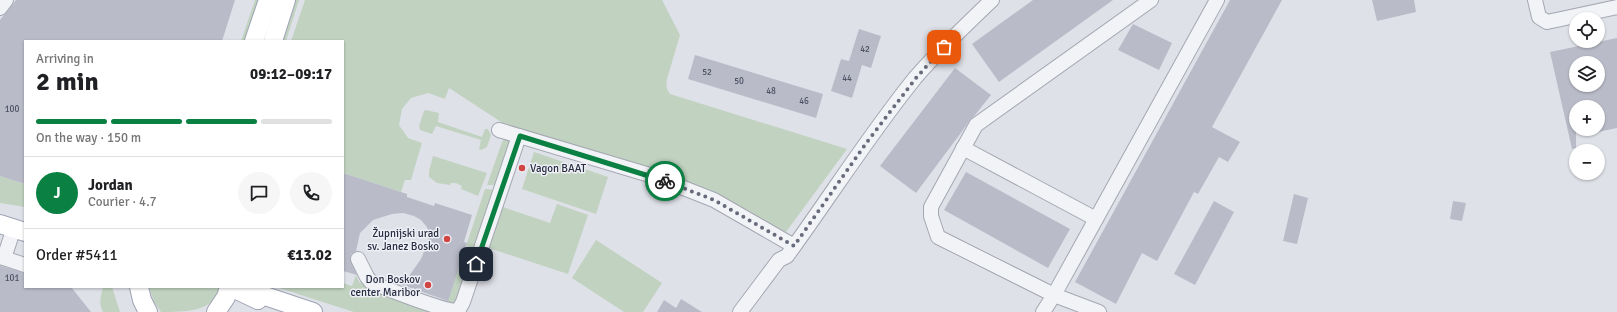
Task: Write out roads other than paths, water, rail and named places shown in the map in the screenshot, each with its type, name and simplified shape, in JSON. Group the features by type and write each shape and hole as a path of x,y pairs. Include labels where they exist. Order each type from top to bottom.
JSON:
{"main road":[{"path":"254,40 268,0"},
{"path":"273,40 286,0"},
{"path":"136,288 130,295 137,312"},
{"path":"137,288 148,312"},
{"path":"216,312 226,297 238,288"},
{"path":"230,312 237,299 238,288"},
{"path":"238,288 254,299 293,312"},
{"path":"238,288 313,312"}],"street":[{"path":"0,8 6,0"},
{"path":"751,312 784,264 790,251 863,147 916,78 937,53 992,0"},
{"path":"1099,312 1054,295 938,237 931,216 931,207 976,126 1151,0"},
{"path":"1043,312 1054,295 1216,0"},
{"path":"1535,0 1539,17 1547,22 1617,7"},
{"path":"499,130 653,176 714,200 790,251"},
{"path":"358,259 371,282 445,309 458,311 463,302 520,136"},
{"path":"963,148 1096,219"},
{"path":"13,228 2,257 24,265"},
{"path":"740,312 779,260 790,251"}],"place":[{"name":"Vagon BAAT","path":"522,168"},
{"name":"Župnijski urad sv. Janez Bosko","path":"447,239"},
{"name":"Don Boskov center Maribor","path":"428,285"}]}
